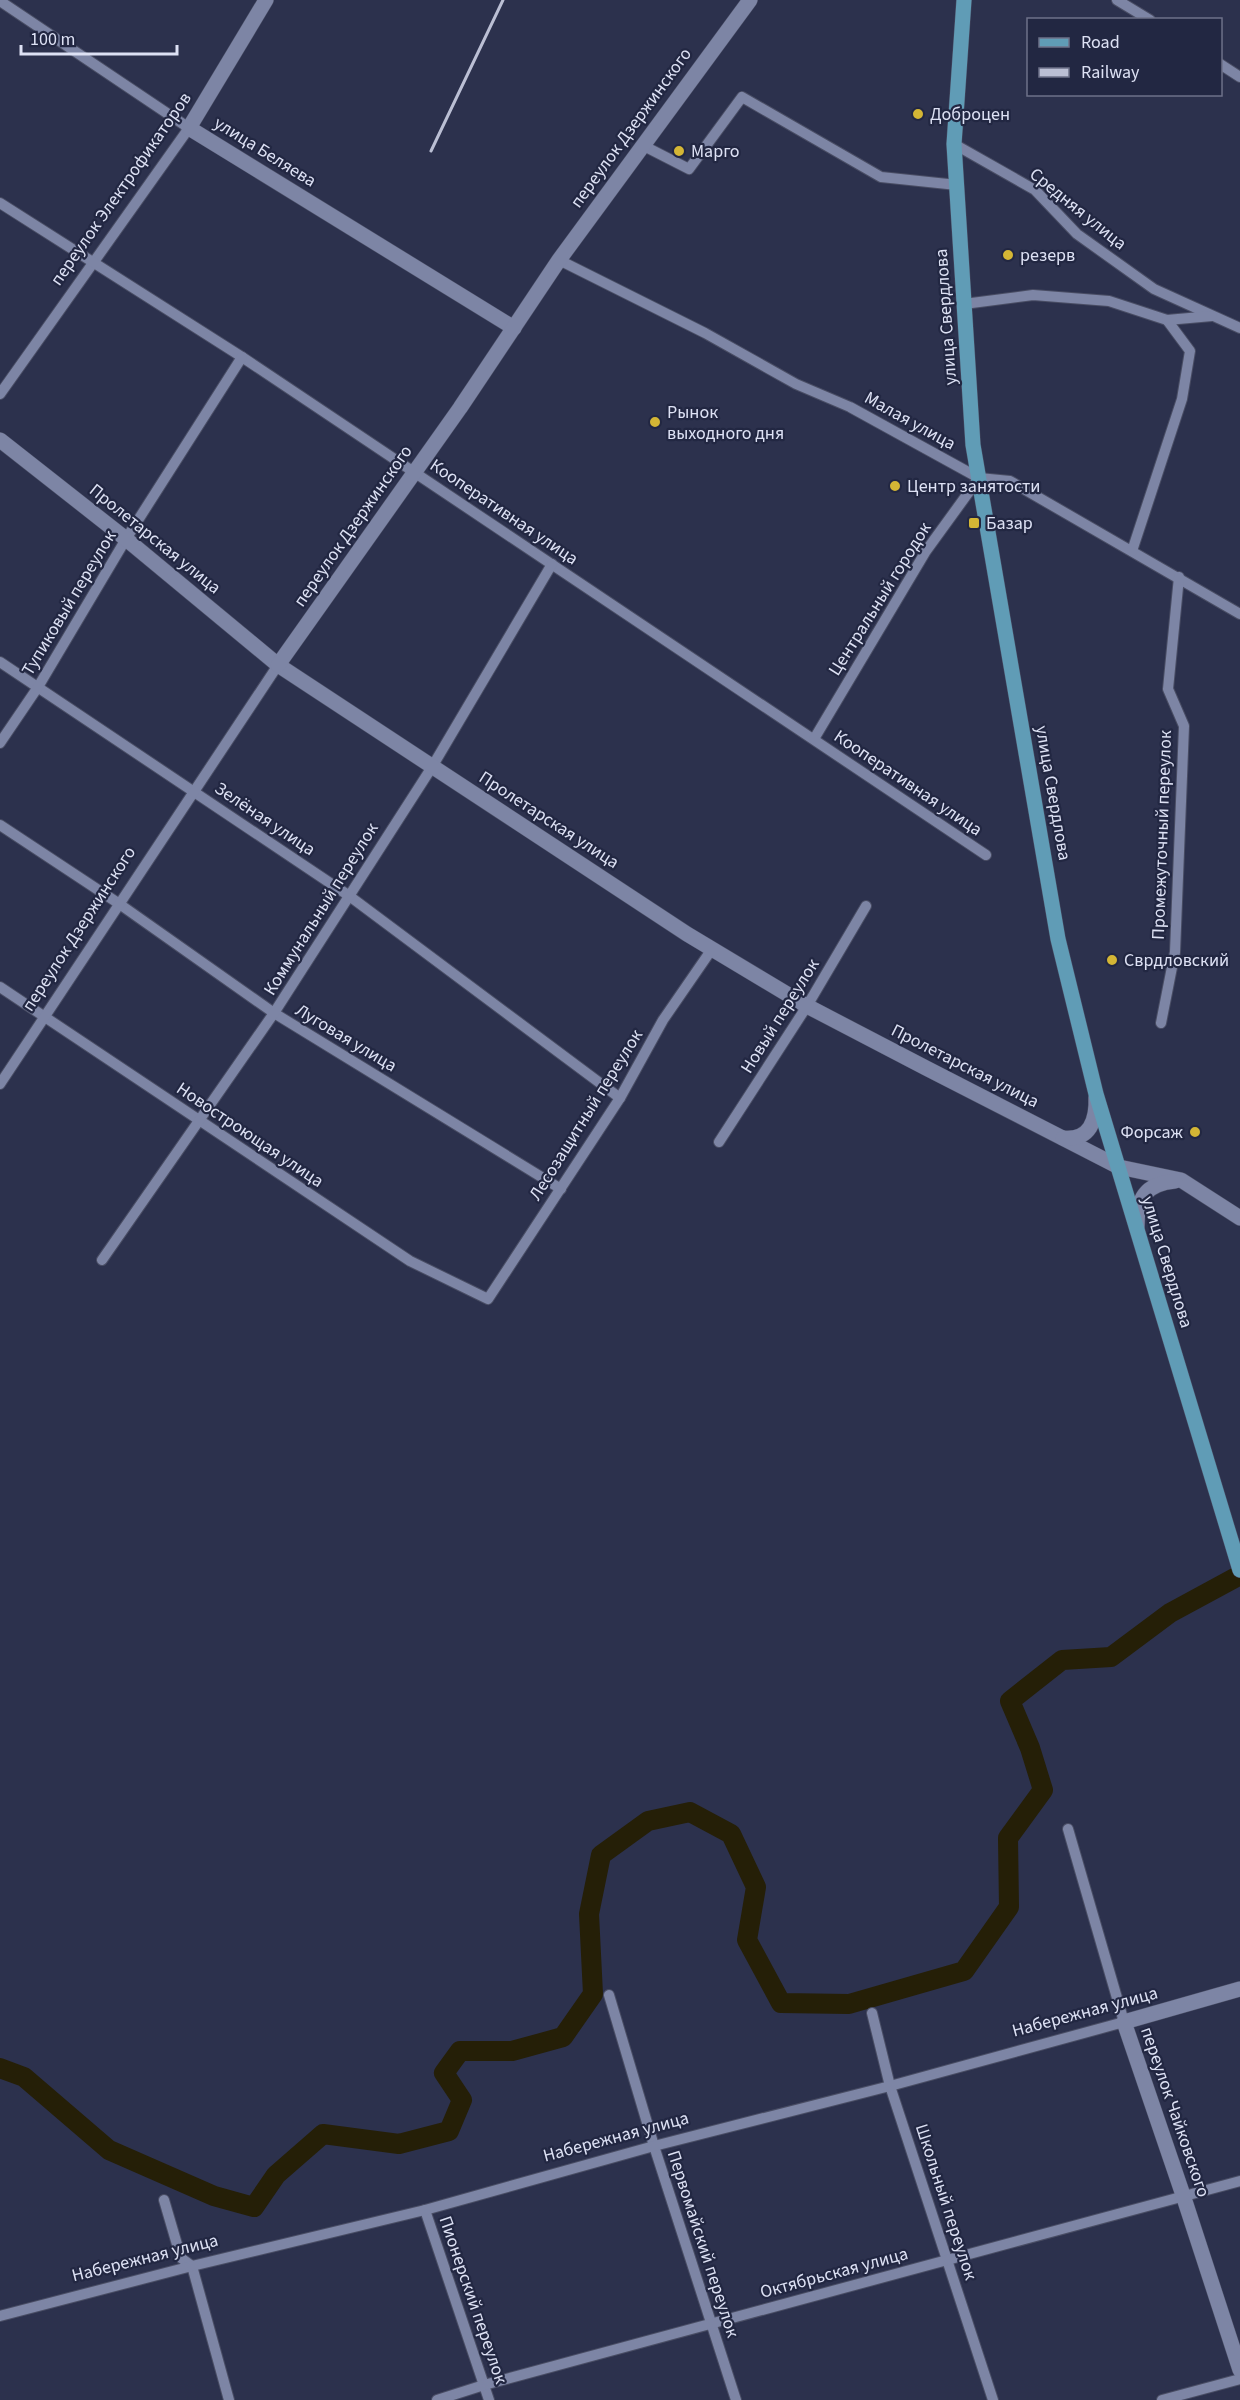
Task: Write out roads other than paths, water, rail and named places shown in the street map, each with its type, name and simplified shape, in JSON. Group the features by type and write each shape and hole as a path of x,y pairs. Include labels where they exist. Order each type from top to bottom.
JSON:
{"main road":[{"name":"улица Свердлова","path":"964,0 954,144 973,445 1059,939 1096,1094 1240,1570"}],"street":[{"name":"переулок Электрофикаторов","path":"0,394 189,128 266,0"},
{"name":"переулок Дзержинского","path":"0,1084 278,665 415,472 560,260 750,0"},
{"name":"улица Беляева","path":"0,1 189,128 514,328"},
{"path":"1122,1 1147,18"},
{"path":"1222,65 1240,77"},
{"path":"642,145 689,169 742,97 881,177 957,185"},
{"name":"Средняя улица","path":"954,144 1035,190 1077,234 1154,289 1240,328"},
{"name":"Кооперативная улица","path":"0,203 242,357 986,855"},
{"name":"Малая улица","path":"560,260 705,333 796,384 850,407 979,478 1010,481 1240,614"},
{"name":"Средняя улица","path":"964,303 1033,295 1109,301 1167,320 1213,316"},
{"path":"1132,550 1182,399 1190,351 1167,320"},
{"name":"Тупиковый переулок","path":"0,743 38,687 126,539 242,357"},
{"name":"Пролетарская улица","path":"0,440 126,539 278,665 712,949 807,1006 1119,1167 1182,1180"},
{"name":"Центральный городок","path":"814,740 926,551 979,478"},
{"name":"Коммунальный переулок","path":"102,1260 274,1013 432,767 552,564"},
{"name":"Промежуточный переулок","path":"1161,1023 1175,952 1184,726 1168,689 1179,577"},
{"name":"Зелёная улица","path":"0,662 348,895 620,1098"},
{"name":"Луговая улица","path":"0,825 118,903 274,1013 561,1189"},
{"name":"Новый переулок","path":"719,1142 807,1006 866,906"},
{"name":"Лесозащитный переулок","path":"488,1299 620,1098 663,1020 712,949"},
{"name":"Новостроющая улица","path":"0,987 410,1261 488,1299"},
{"path":"1063,1138 1073,1139 1083,1134 1091,1126 1097,1113 1096,1094"},
{"path":"1137,1230 1140,1199 1150,1188 1166,1182 1182,1180 1240,1218"},
{"name":"переулок Чайковского","path":"1068,1829 1124,2022 1240,2370"},
{"name":"Набережная улица","path":"0,2316 192,2266 425,2210 654,2146 890,2086 1240,1989"},
{"name":"Первомайский переулок","path":"609,1995 654,2146 736,2400"},
{"name":"Школьный переулок","path":"872,2013 890,2086 993,2400"},
{"name":"Октябрьская улица","path":"437,2400 484,2385 1183,2194 1240,2181"},
{"path":"164,2200 181,2258 192,2266 230,2400"},
{"name":"Пионерский переулок","path":"425,2210 489,2400"},
{"path":"1162,2400 1240,2379"}],"waterway":[{"path":"0,2068 24,2077 109,2150 214,2196 254,2207 276,2175 323,2134 399,2144 449,2131 462,2100 444,2073 460,2051 512,2051 563,2037 593,1994 589,1914 601,1855 648,1821 690,1812 731,1834 756,1887 747,1940 781,2003 849,2004 964,1971 1009,1907 1008,1838 1043,1790 1030,1748 1010,1701 1062,1660 1111,1657 1170,1613 1240,1575"}],"railway":[{"path":"431,151 503,0"}],"place":[{"name":"Доброцен","path":"918,114"},
{"name":"Марго","path":"679,151"},
{"name":"резерв","path":"1008,255"},
{"name":"Рынок выходного дня","path":"655,422"},
{"name":"Центр занятости","path":"895,486"},
{"name":"Базар","path":"974,523"},
{"name":"Сврдловский","path":"1112,960"},
{"name":"Форсаж","path":"1195,1132"}]}
